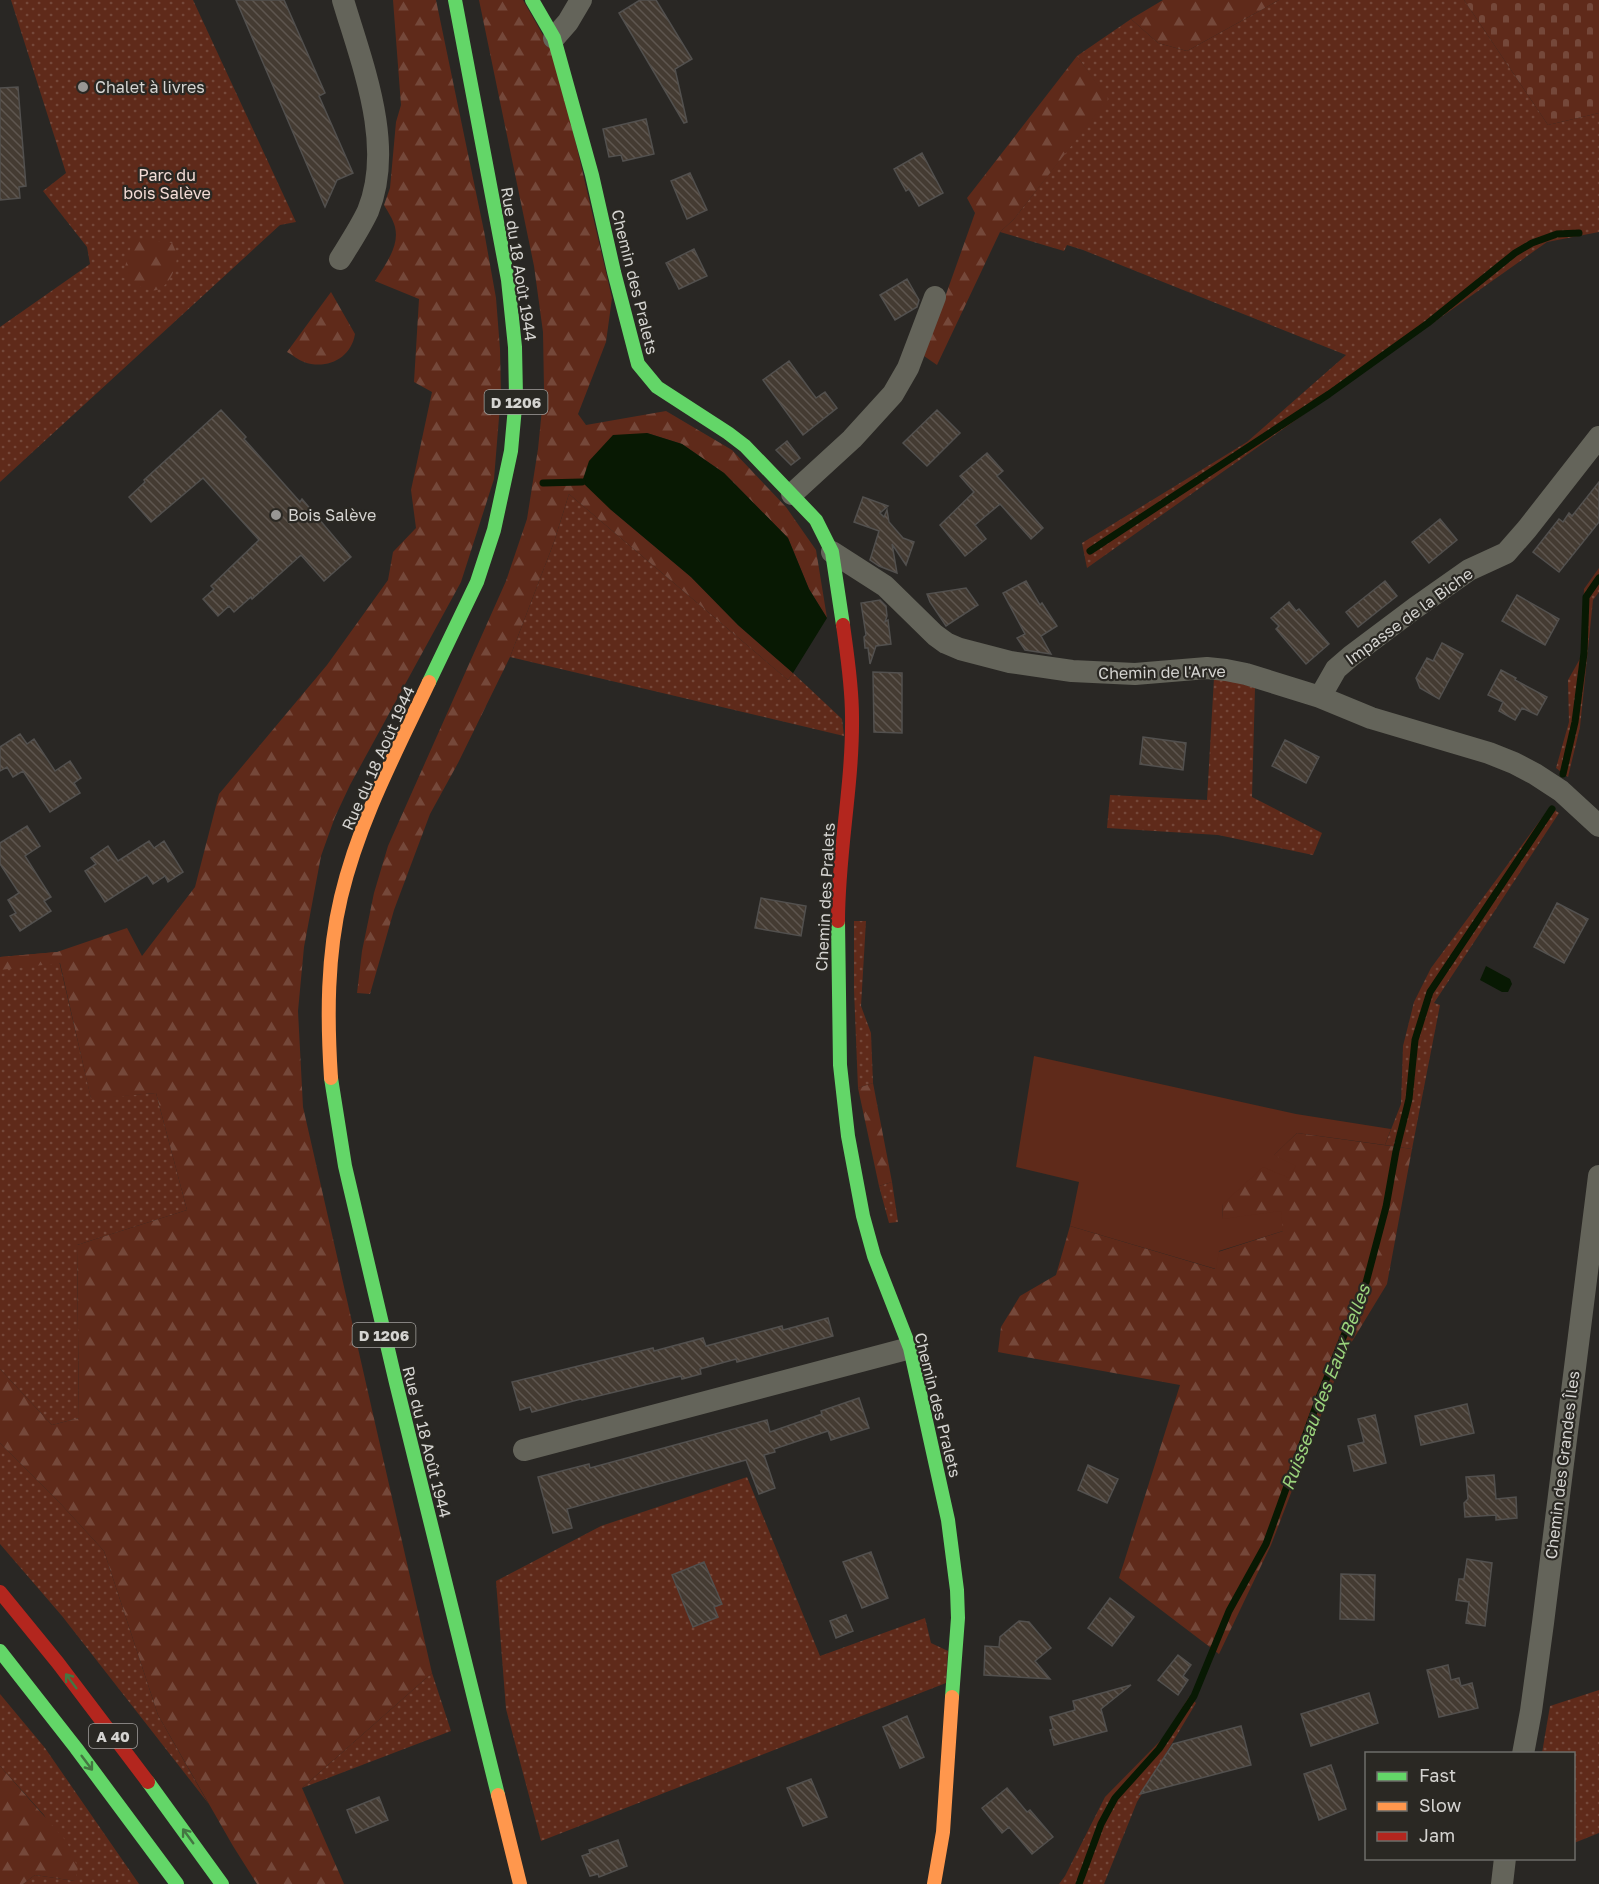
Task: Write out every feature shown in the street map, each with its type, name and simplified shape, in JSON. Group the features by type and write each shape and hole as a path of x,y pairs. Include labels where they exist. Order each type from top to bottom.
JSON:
{"main road":[{"name":"Rue du 18 Août 1944","path":"455,0 511,306 516,400 510,456 498,521 483,566 381,783 348,872 336,922 328,986 327,1023 331,1085 348,1178 396,1383 520,1884"},
{"name":"Chemin des Pralets","path":"532,0 554,38 592,175 638,364 657,387 666,394 745,446 816,520 832,552 846,646 852,724 838,898 840,1065 848,1136 863,1216 874,1257 910,1348 948,1520 957,1590 958,1618 943,1832 934,1884"},
{"name":"A 40","path":"0,1592 35,1634 157,1794 222,1884"},
{"name":"A 40","path":"0,1651 83,1757 177,1884"}],"street":[{"path":"340,258 368,210 376,182 377,167 374,109 343,0"},
{"path":"554,38 568,22 581,0"},
{"path":"792,494 852,439 893,394 908,368 935,297"},
{"name":"Impasse de la Biche","path":"1320,697 1336,669 1351,656 1469,570 1506,553 1599,437"},
{"name":"Chemin de l'Arve","path":"832,552 885,586 946,643 975,654 1061,670 1110,674 1196,669 1226,670 1274,682 1320,697 1371,718 1489,753 1514,763 1561,791 1599,826"},
{"name":"Chemin des Grandes Îles","path":"1523,1752 1543,1623 1599,1176"},
{"path":"524,1450 910,1348"},
{"path":"1502,1884 1505,1860"}],"green space":[{"name":"Parc du bois Salève","path":"11,0 193,0 296,222 280,225 0,482 0,327 90,264 87,247 43,191 66,173"},
{"path":"393,0 436,0 496,298 501,393 494,479 461,582 350,785 335,817 321,856 304,947 298,1011 303,1107 432,1673 302,1788 344,1884 257,1884 158,1715 104,1551 0,1443 0,1369 52,1425 79,1418 77,1245 187,1210 156,1093 91,1099 60,963 0,970 0,957 57,952 127,928 142,956 195,887 219,794 327,665 388,580 393,552 416,528 411,490 432,392 414,382 419,299 375,281 390,256 396,234 393,221 384,205 390,188 396,122 401,105"},
{"path":"479,0 523,0 556,58 612,298 606,342 578,414 586,425 666,411 732,450 786,507 816,550 827,618 809,589 788,538 724,473 682,444 647,433 610,509 691,577 738,625 793,673 788,680 569,494 554,542 510,657 430,814 394,910 370,994 357,993 362,951 374,893 388,846 506,581 527,519 538,449 544,389 543,332 534,266"},
{"path":"1163,0 1279,0 1187,51 1158,43 1131,19"},
{"path":"1279,0 1464,0 1548,125 1599,113 1599,232 1547,242 1087,568 1082,543 1247,442 1346,355 1083,250 1067,245 1064,251 1000,232 1014,219 1107,99 1077,56 1131,19 1158,43 1187,51"},
{"path":"1464,0 1599,0 1599,113 1548,125"},
{"path":"1077,56 1108,99 1014,219 1000,232 937,365 924,356 975,213 967,198"},
{"path":"133,239 172,243 177,257 176,263 165,285 149,290 122,277"},
{"path":"331,292 355,334 353,343 343,356 329,363 321,365 302,361 287,352"},
{"path":"569,494 788,680 793,673 842,719 844,736 510,657 554,542"},
{"path":"1599,568 1599,592 1593,600 1580,727 1568,777 1556,768 1569,722 1568,680 1581,657 1584,589"},
{"path":"1214,678 1255,688 1252,797 1322,833 1313,855 1218,835 1107,828 1110,795 1207,800"},
{"path":"1550,807 1559,813 1434,1003 1440,1005 1412,1149 1385,1145 1401,1104 1403,1046 1414,1002 1431,968"},
{"path":"854,921 866,921 861,1006 871,1033 873,1083 858,1088 854,990"},
{"path":"57,952 91,1098 156,1093 187,1210 77,1245 79,1418 52,1425 0,1369 0,957"},
{"path":"1034,1056 1296,1114 1391,1129 1385,1145 1297,1133 1274,1155 1296,1166 1289,1178 1263,1167 1223,1204 1222,1219 1281,1211 1283,1231 1219,1251 1216,1269 1070,1226 1079,1182 1016,1167"},
{"path":"873,1083 892,1182 879,1186 858,1088"},
{"path":"1297,1133 1412,1149 1387,1284 1345,1353 1271,1545 1219,1654 1119,1578 1180,1385 998,1352 1001,1327 1020,1296 1056,1275 1070,1226 1215,1269 1218,1252 1283,1231 1222,1219 1223,1203"},
{"path":"892,1182 898,1222 889,1223 879,1186"},
{"path":"0,1443 104,1551 158,1715 208,1803 62,1616 0,1544"},
{"path":"747,1477 820,1656 925,1618 931,1643 948,1651 946,1683 541,1841 506,1709 496,1581 601,1526"},
{"path":"432,1673 451,1731 302,1788"},
{"path":"1599,1690 1599,1833 1575,1843 1575,1752 1542,1752 1550,1706"},
{"path":"0,1694 45,1748 139,1884 23,1884 35,1875 75,1881 44,1815 0,1766"},
{"path":"1189,1697 1196,1703 1137,1802 1104,1884 1059,1884 1105,1797 1163,1738"},
{"path":"0,1766 67,1842 78,1868 75,1881 35,1875 23,1884 0,1884"}],"shaded area":[{"path":"647,433 682,444 724,473 788,538 809,589 827,618 793,673 738,625 691,577 610,509 582,482 589,461 613,435"},
{"path":"1486,966 1510,979 1512,984 1508,992 1502,992 1480,980"}],"building":[{"path":"236,0 284,0 325,93 319,96 353,173 337,180 325,207"},
{"path":"640,0 656,0 692,59 675,69 687,122 684,123 619,13"},
{"path":"18,87 26,186 19,187 20,198 0,200 0,88"},
{"path":"646,119 654,154 623,161 621,155 609,157 603,129"},
{"path":"922,153 943,193 919,206 909,189 906,191 894,169"},
{"path":"690,173 707,210 687,219 671,181"},
{"path":"694,249 707,276 679,289 666,263"},
{"path":"907,279 919,300 917,307 895,320 880,295"},
{"path":"789,361 816,398 825,392 837,408 803,435 763,380"},
{"name":"Bois Salève","path":"221,410 246,437 244,439 300,502 302,499 351,557 324,581 301,555 252,599 251,597 234,612 229,606 218,616 203,599 214,589 211,586 259,540 203,478 151,522 129,497 145,482 144,480"},
{"path":"937,410 960,433 927,466 903,443"},
{"path":"787,441 800,458 791,465 776,450"},
{"path":"987,453 1003,471 997,476 1043,528 1031,539 1000,504 975,525 986,539 965,556 940,525 974,492 960,476"},
{"path":"1599,482 1599,522 1559,572 1533,552 1559,519 1563,522 1569,513 1572,516"},
{"path":"863,497 888,506 880,513 884,517 887,510 889,522 903,538 914,542 906,565 892,544 897,573 870,560 879,531 854,522"},
{"path":"1440,519 1457,540 1429,563 1412,542"},
{"path":"1026,581 1040,605 1042,603 1057,626 1041,636 1051,654 1025,650 1017,638 1025,634 1003,593"},
{"path":"1385,581 1397,596 1358,627 1346,612"},
{"path":"966,588 978,605 946,626 927,594"},
{"path":"1517,595 1559,619 1545,645 1502,621"},
{"path":"880,600 886,606 885,622 888,620 891,644 876,646 870,664 868,648 865,648 864,637 866,635 861,603"},
{"path":"1289,602 1296,611 1299,609 1329,644 1306,664 1276,629 1279,626 1271,618"},
{"path":"1442,643 1463,654 1439,699 1420,688 1416,678 1427,658 1433,661"},
{"path":"1501,670 1547,697 1537,715 1522,708 1515,720 1499,711 1503,702 1488,695"},
{"path":"873,672 902,673 902,733 874,732"},
{"path":"20,734 27,744 34,739 55,771 70,761 81,778 74,783 80,793 50,812 23,771 13,777 7,767 0,771 0,747"},
{"path":"1143,737 1186,743 1183,770 1140,764"},
{"path":"1285,740 1319,757 1306,783 1272,766"},
{"path":"27,826 40,846 25,856 51,897 44,901 51,911 20,931 10,916 16,913 8,900 19,893 0,864 0,843"},
{"path":"149,841 154,848 164,841 183,872 168,882 165,876 153,884 147,875 105,902 85,871 96,864 91,858 108,846 118,861"},
{"path":"761,898 806,906 801,936 755,928"},
{"path":"1557,903 1588,919 1564,963 1534,947"},
{"path":"828,1318 833,1336 737,1362 736,1359 700,1369 701,1374 682,1379 681,1376 532,1412 530,1407 520,1410 512,1382 653,1348 654,1351 703,1338 706,1346 782,1326 783,1330"},
{"path":"859,1398 869,1428 831,1440 828,1431 774,1449 775,1452 764,1455 775,1488 759,1494 746,1460 567,1509 572,1528 553,1533 538,1477 589,1464 590,1468 767,1420 770,1432"},
{"path":"1467,1404 1474,1433 1421,1445 1415,1416"},
{"path":"1375,1415 1386,1463 1354,1471 1348,1446 1364,1442 1358,1419"},
{"path":"1088,1465 1118,1479 1107,1503 1078,1490"},
{"path":"1494,1475 1496,1499 1516,1497 1517,1518 1496,1520 1496,1515 1465,1517 1464,1503 1468,1499 1466,1477"},
{"path":"871,1552 888,1598 862,1608 843,1562"},
{"path":"1467,1559 1492,1563 1485,1626 1466,1623 1469,1602 1456,1600 1459,1579 1464,1579"},
{"path":"704,1562 722,1604 714,1607 718,1617 693,1627 672,1575"},
{"path":"1341,1574 1375,1575 1374,1620 1340,1619"},
{"path":"1110,1598 1134,1617 1112,1646 1088,1628"},
{"path":"846,1615 853,1631 836,1638 830,1621"},
{"path":"1019,1621 1029,1622 1051,1648 1035,1661 1050,1679 984,1675 985,1646 999,1647 1000,1637"},
{"path":"1178,1655 1191,1665 1183,1676 1188,1680 1178,1695 1158,1680"},
{"path":"1448,1665 1451,1680 1459,1678 1461,1686 1472,1683 1478,1708 1439,1717 1427,1670"},
{"path":"1131,1685 1101,1709 1107,1731 1054,1745 1050,1730 1053,1729 1050,1717 1075,1710 1073,1701"},
{"path":"1369,1693 1378,1723 1311,1746 1301,1714"},
{"path":"907,1716 924,1757 900,1768 883,1727"},
{"path":"1241,1726 1251,1765 1140,1794 1173,1744"},
{"path":"1331,1765 1346,1809 1319,1820 1304,1774"},
{"path":"811,1779 827,1817 803,1826 787,1788"},
{"path":"1007,1788 1027,1812 1030,1810 1053,1837 1032,1854 1009,1827 1002,1833 982,1808"},
{"path":"379,1797 388,1820 356,1833 347,1810"},
{"path":"618,1840 627,1866 599,1877 598,1874 590,1876 582,1856 590,1853 589,1850"}],"waterway":[{"path":"1090,551 1329,394 1428,323 1515,253 1532,243 1557,234 1579,233"},
{"path":"543,483 582,482"},
{"name":"Ruisseau des Eaux Belles","path":"1563,774 1575,722 1584,653 1586,597 1599,578"},
{"name":"Ruisseau des Eaux Belles","path":"1079,1884 1101,1824 1115,1798 1159,1749 1194,1696 1229,1611 1266,1544 1320,1395 1363,1294 1386,1207 1396,1151 1409,1099 1415,1040 1430,992 1552,809"}],"traffic: fast":[{"path":"429,682 477,582 494,530 511,451 516,396 515,347 508,280 455,0"},
{"path":"532,0 554,38 592,175 638,364 657,387 745,446 816,520 832,552 843,625"},
{"path":"838,921 840,1065 848,1136 863,1216 874,1256 910,1348 948,1520 957,1590 958,1618 952,1697"},
{"path":"331,1078 345,1166 498,1795"},
{"path":"0,1651 76,1748 177,1884"},
{"path":"148,1782 222,1884"}],"traffic: slow":[{"path":"331,1078 329,987 336,919 341,897 368,814 429,682"},
{"path":"934,1884 943,1832 952,1697"},
{"path":"498,1795 520,1884"}],"traffic: jam":[{"path":"838,921 840,869 852,742 851,693 843,625"},
{"path":"0,1592 58,1663 148,1782"}],"place":[{"name":"Chalet à livres","path":"83,87"},
{"name":"Bois Salève","path":"276,515"}]}
